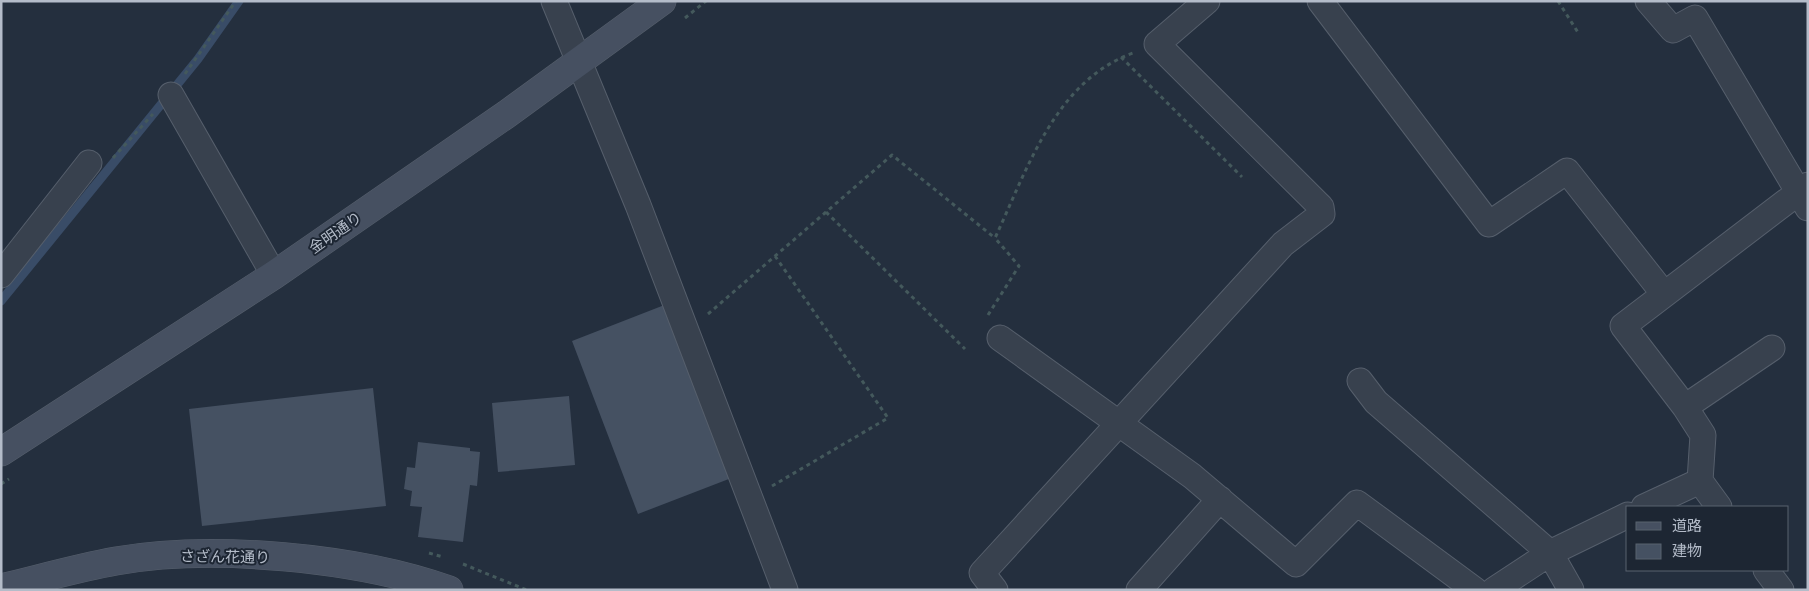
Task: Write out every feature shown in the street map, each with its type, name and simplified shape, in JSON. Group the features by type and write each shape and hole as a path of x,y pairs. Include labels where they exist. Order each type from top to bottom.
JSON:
{"street":[{"path":"554,1 687,333 785,590"},
{"name":"金明通り","path":"1,452 274,274 579,62 662,1"},
{"path":"995,590 982,572 1283,244 1322,214 1321,206 1158,44 1207,1"},
{"path":"1320,1 1489,224 1567,171 1664,294"},
{"path":"1648,1 1673,30 1695,18 1805,195 1664,294 1623,326 1685,407 1703,435 1700,481 1718,506"},
{"path":"171,94 274,274"},
{"path":"1,275 89,163"},
{"path":"1000,338 1192,476 1296,564 1357,503 1475,590"},
{"path":"1685,407 1772,348"},
{"path":"1360,381 1376,402 1550,553 1571,590"},
{"path":"1646,506 1700,481"},
{"path":"1139,590 1220,499"},
{"path":"1494,590 1550,553 1626,516"},
{"name":"さざん花通り","path":"1,588 115,561 164,555 228,555 319,561 431,587"},
{"path":"1767,571 1781,590"}],"path":[{"path":"1558,1 1578,34"},
{"path":"995,238 1035,151 1058,110 1084,83 1120,57 1158,44"},
{"path":"1120,57 1242,177"},
{"path":"687,333 892,155 995,238 1019,266 983,322 1000,338"},
{"path":"826,212 965,349"},
{"path":"750,499 888,418 775,256"}],"building":[{"path":"667,304 734,477 638,514 572,341"},
{"path":"373,388 386,506 202,526 189,409"},
{"path":"569,396 575,465 498,472 492,403"},
{"path":"418,442 470,448 470,451 480,452 477,486 470,485 463,542 418,537 422,507 410,506 412,491 404,489 407,467 415,468"}],"waterway":[{"path":"1,301 198,59 239,1"}]}
